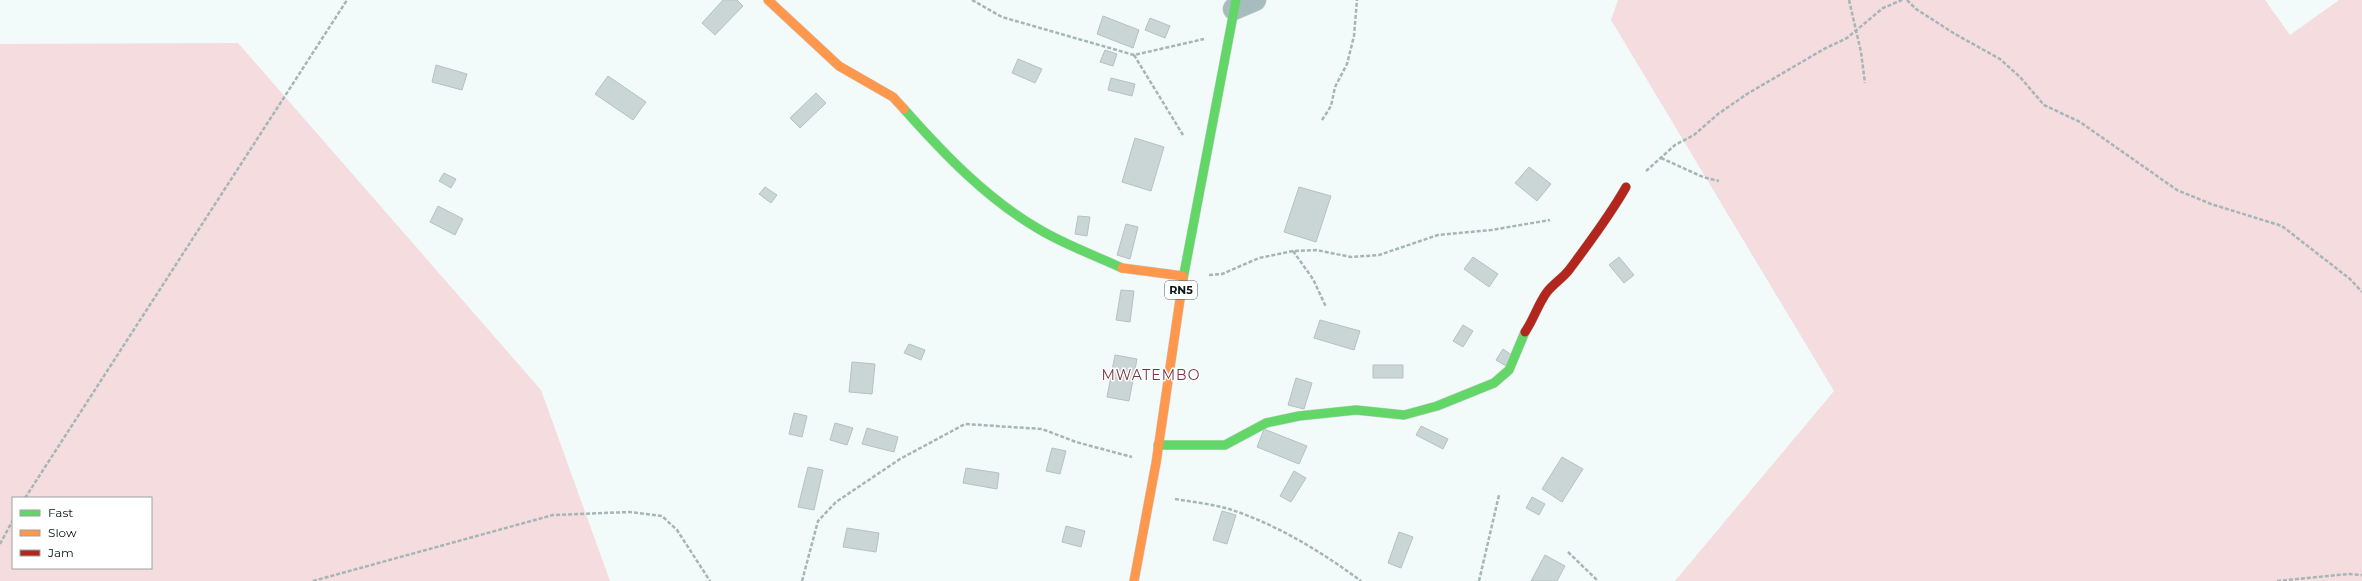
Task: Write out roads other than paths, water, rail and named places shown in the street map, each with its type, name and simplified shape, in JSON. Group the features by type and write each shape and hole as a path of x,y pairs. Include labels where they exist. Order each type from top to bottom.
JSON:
{"main road":[{"path":"768,0 839,66 893,97 943,153 1004,205 1037,228 1122,268 1183,276"},
{"name":"RN5","path":"1134,581 1156,463 1183,276 1234,12"},
{"path":"1158,445 1225,445 1266,423 1300,416 1356,410 1404,415 1436,406 1494,383 1509,370 1525,332 1534,320 1547,292 1568,271 1582,250 1612,214 1626,187"}],"street":[{"path":"1234,12 1255,0"}],"district":[{"name":"MWATEMBO","path":"1151,375"}]}
